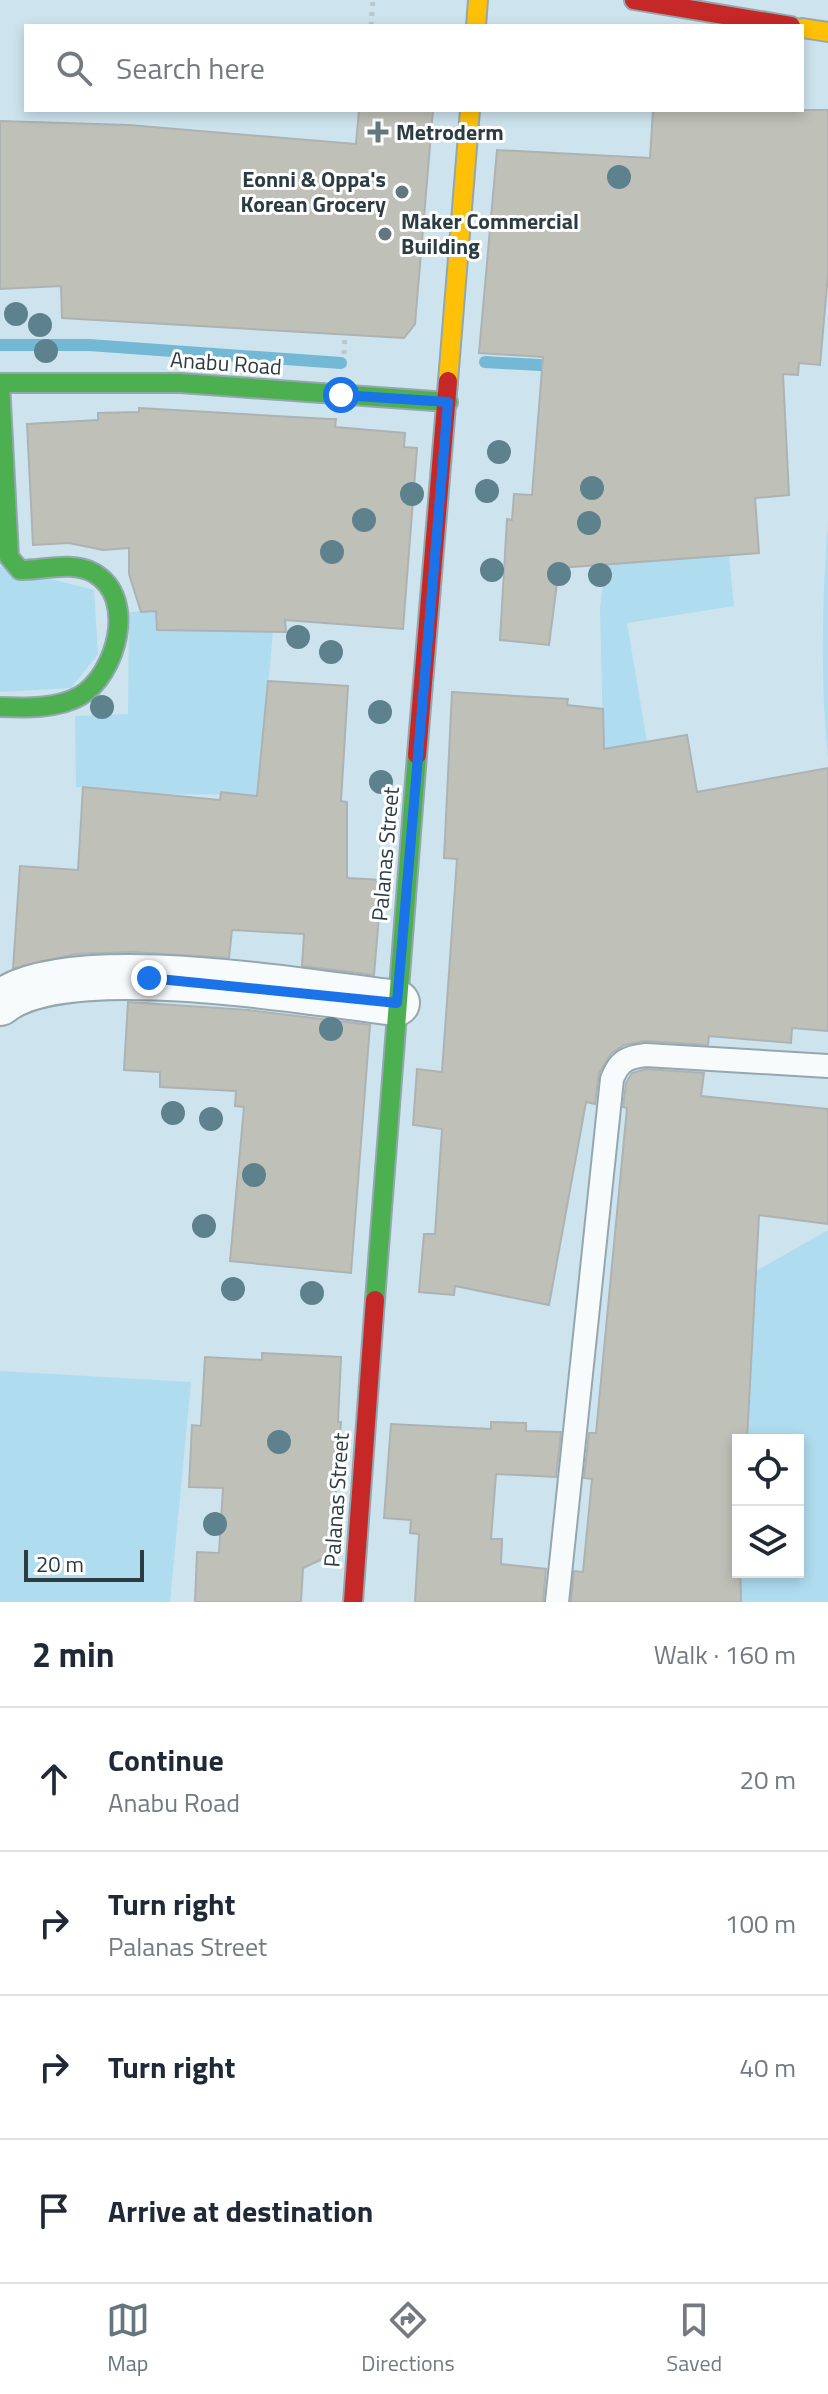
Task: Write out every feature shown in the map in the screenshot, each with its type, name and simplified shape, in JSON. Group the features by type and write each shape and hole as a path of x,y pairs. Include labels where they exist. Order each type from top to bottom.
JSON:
{"main road":[{"path":"476,24 478,0"},
{"path":"634,0 779,24"},
{"path":"804,28 828,32"},
{"name":"Palanas Street","path":"353,1602 397,1003 470,112"},
{"path":"0,383 9,557 13,566 20,570 84,569 96,574 107,584 113,598 116,632 109,665 79,697 52,703 0,707"},
{"name":"Anabu Road","path":"0,383 180,383 448,402"}],"street":[{"path":"0,1003 35,984 149,978 397,1003"}],"lane":[{"path":"557,1602 612,1079 618,1063 630,1056 646,1055 828,1066"}],"path":[{"path":"371,24 373,0"}],"shaded area":[{"path":"828,522 828,758 823,640"},
{"path":"729,555 734,606 627,623 647,742 605,809 600,609 605,565"},
{"path":"0,566 94,590 98,654 71,688 0,692"},
{"path":"156,611 157,630 273,632 258,795 158,794 76,787 75,716 128,714 129,612"},
{"path":"828,1230 828,1602 741,1602 742,1578 804,1578 804,1434 747,1434 754,1272"},
{"path":"0,1371 191,1382 170,1602 0,1602"}],"building":[{"path":"828,110 828,275 820,365 799,363 798,375 783,374 789,495 755,498 759,553 559,568 549,645 500,640 507,519 512,520 514,494 532,495 543,357 479,353 497,150 650,158 653,112"},
{"path":"359,112 433,112 415,324 404,338 62,318 61,286 0,289 0,121 129,125 356,144"},
{"path":"139,408 336,419 335,427 405,433 404,447 417,448 403,629 285,620 286,632 157,630 156,611 141,612 129,574 129,548 103,550 69,543 33,545 27,424 98,420 98,413 139,412"},
{"path":"268,681 348,686 341,801 347,802 347,878 382,880 374,975 302,966 304,934 232,930 229,958 133,952 76,954 13,969 20,866 78,870 83,787 220,800 221,792 257,796"},
{"path":"452,692 568,699 567,705 603,709 604,749 687,735 697,792 828,768 828,1031 792,1028 791,1043 709,1036 708,1045 644,1041 624,1045 612,1053 599,1073 595,1104 586,1102 549,1305 455,1286 454,1295 419,1292 424,1234 435,1234 442,1129 413,1125 417,1069 442,1072 457,859 444,858"},
{"path":"128,1002 248,1010 370,1025 351,1273 230,1261 244,1107 235,1106 236,1091 160,1087 160,1072 124,1070"},
{"path":"646,1069 704,1073 701,1096 828,1109 828,1224 759,1215 747,1434 732,1434 732,1578 741,1578 741,1602 571,1602 574,1571 583,1572 592,1479 584,1478 589,1433 596,1433 627,1108 623,1107 626,1083 632,1073"},
{"path":"262,1353 341,1357 338,1422 341,1422 331,1555 303,1568 301,1602 195,1602 197,1552 219,1553 223,1488 189,1487 192,1425 201,1426 205,1357 262,1360"},
{"path":"491,1422 526,1423 526,1431 561,1432 556,1477 496,1474 491,1539 502,1539 501,1564 546,1569 543,1602 415,1602 419,1534 410,1533 411,1520 384,1518 391,1424 491,1429"}],"waterway":[{"path":"0,345 89,345 341,363"},
{"path":"485,362 557,366"}],"traffic: fast":[{"path":"0,383 180,383 448,402"},
{"path":"0,383 9,557 20,570 77,567 94,573 108,585 118,617 117,636 104,671 93,686 80,696 51,705 0,707"},
{"path":"375,1300 417,755"}],"traffic: slow":[{"path":"476,24 478,0"},
{"path":"804,28 828,32"},
{"path":"448,381 470,112"}],"traffic: jam":[{"path":"634,0 779,24"},
{"path":"417,755 448,381"},
{"path":"353,1602 375,1300"}],"place":[{"name":"Metroderm","path":"378,132"},
{"name":"Eonni & Oppa's Korean Grocery","path":"402,192"},
{"name":"Maker Commercial Building","path":"385,234"}],"route":[{"path":"149,978 397,1003 448,402 341,395"}]}
